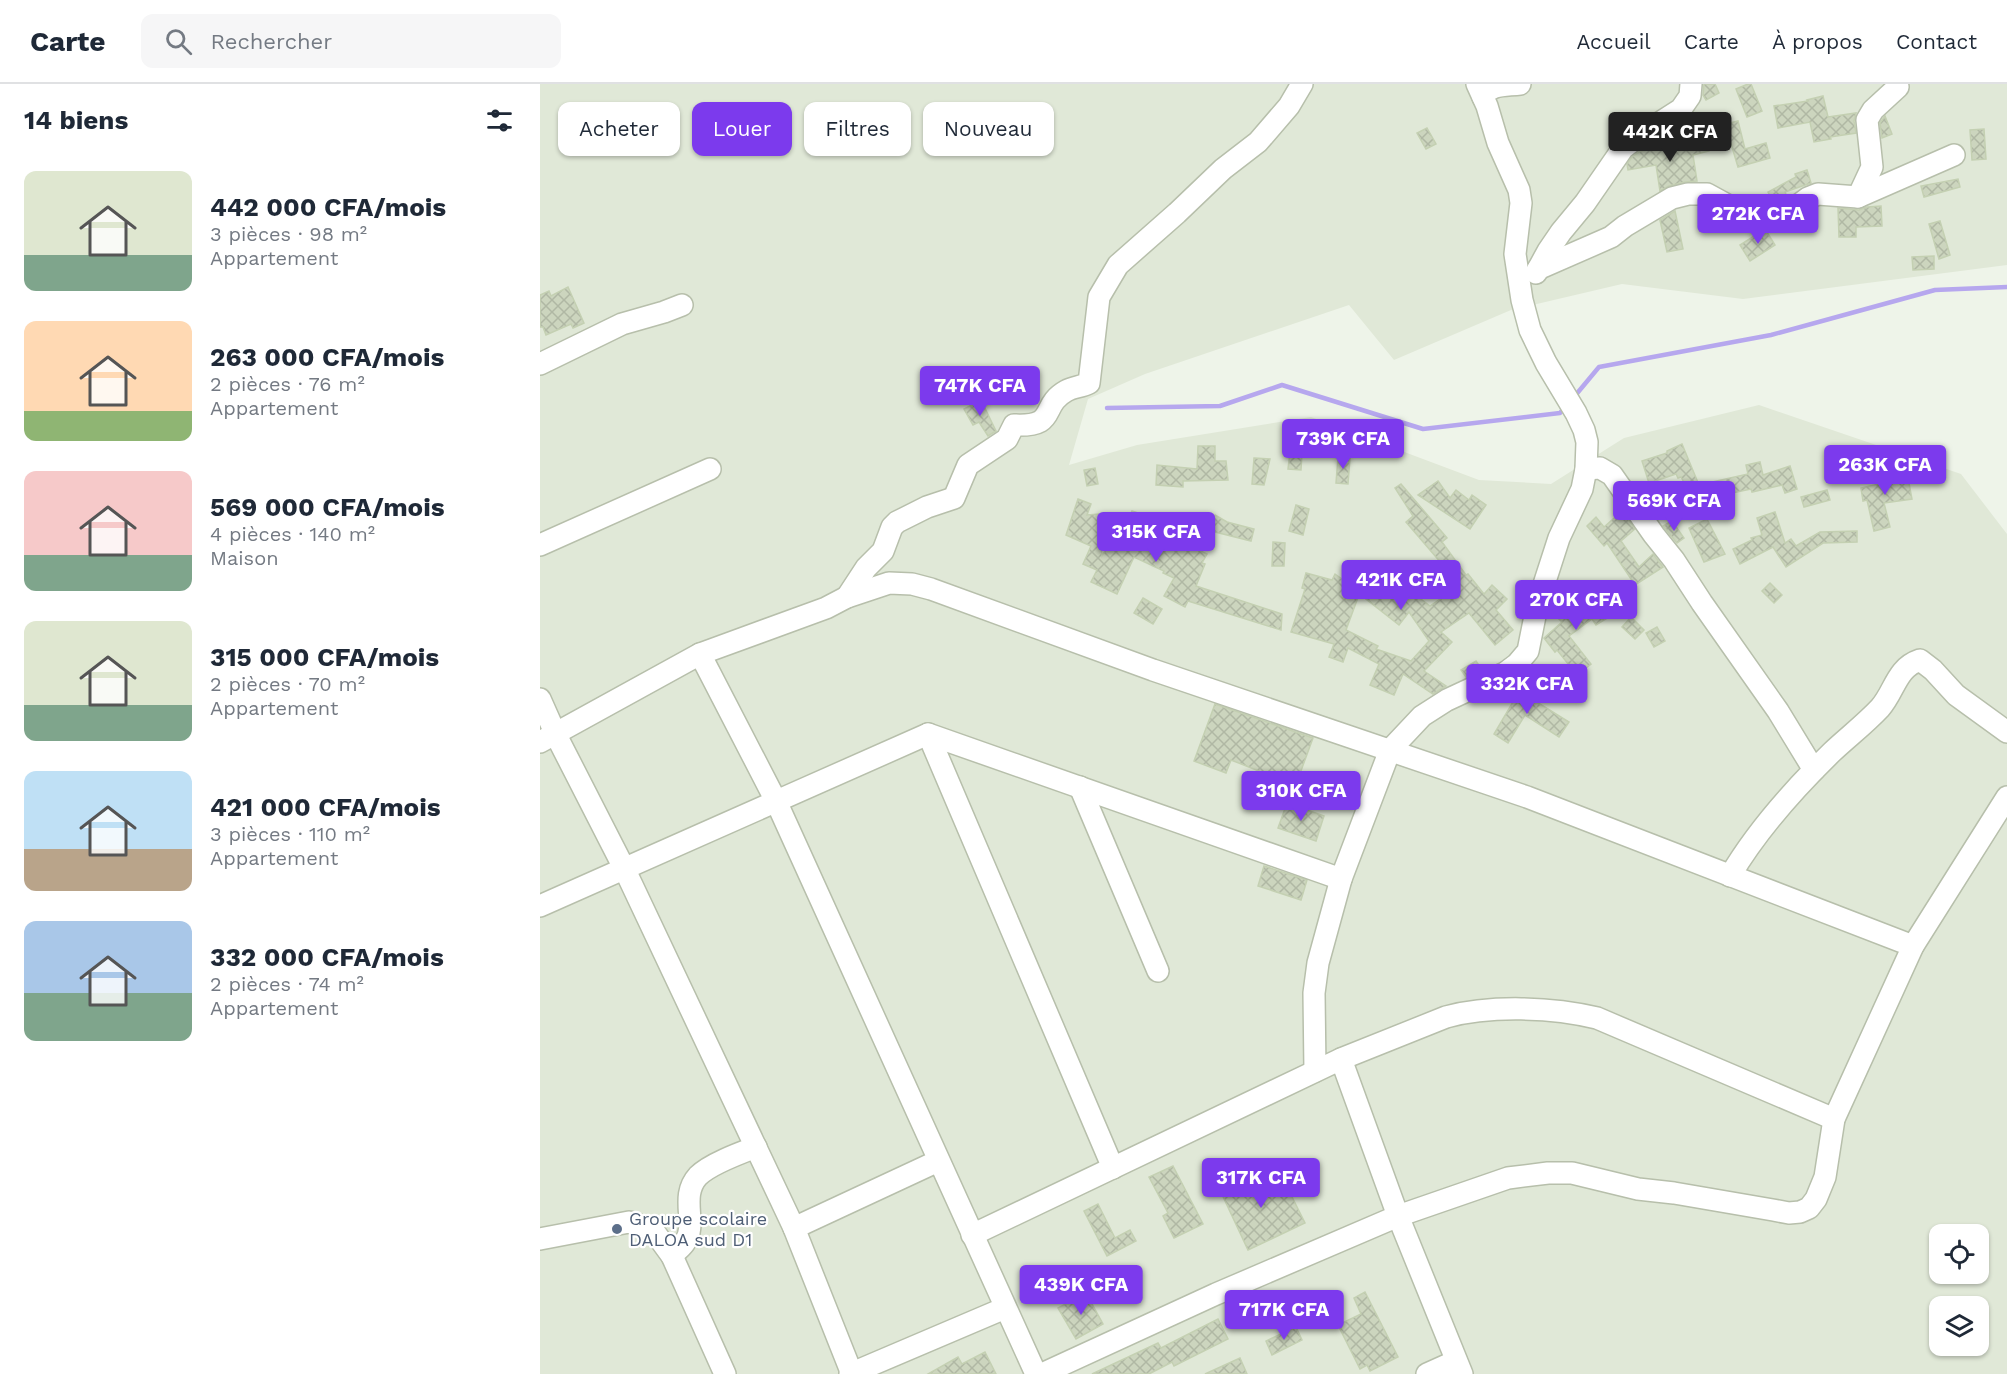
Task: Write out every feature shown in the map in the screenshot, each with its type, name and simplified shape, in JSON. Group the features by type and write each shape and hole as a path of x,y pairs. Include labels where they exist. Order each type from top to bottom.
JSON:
{"street":[{"path":"847,597 883,550 892,527 897,522 919,510 954,498 968,465 1007,439 1014,425 1030,426 1042,421 1050,411 1053,401 1067,389 1089,383 1099,297 1118,265 1177,213 1222,169 1258,142 1289,106 1302,84"},
{"path":"1315,1071 1314,993 1318,963 1341,879 1390,750 1422,716 1447,700 1505,673 1528,651 1537,606 1559,538 1582,489 1586,469 1587,442 1584,430 1530,330 1522,300 1515,254 1521,203 1519,190 1498,143 1488,106 1480,91 1492,85 1520,84"},
{"path":"1522,300 1548,250 1585,203 1623,148 1681,109 1690,96 1691,84"},
{"path":"1858,197 1872,167 1867,120 1873,110 1898,87"},
{"path":"1538,269 1611,237 1672,198 1688,194 1707,194 1729,206 1776,214 1793,209 1818,194 1858,197 1954,156"},
{"path":"540,364 622,324 664,312 682,304"},
{"path":"1586,469 1600,468 1612,475 1779,711 1814,770"},
{"path":"540,545 710,469"},
{"path":"548,739 700,654 889,583 912,584 932,589 1142,666 1527,798 1913,946"},
{"path":"700,654 776,801 1036,1374"},
{"path":"1730,876 1746,848 1814,770 1882,706 1900,673 1910,663 1920,660 1956,694 2007,732"},
{"path":"540,699 548,739 624,868 794,1228 851,1374 1005,1308"},
{"path":"540,906 928,734 1341,879"},
{"path":"928,734 1113,1168"},
{"path":"1080,787 1158,971"},
{"path":"1042,1374 1216,1294 1398,1216 1508,1178 1548,1173 1572,1173 1638,1189 1781,1212 1800,1212 1809,1208 1816,1199 1825,1177 1834,1119 1913,946 2007,797"},
{"path":"972,1235 1341,1059 1463,1012 1534,1010 1571,1012 1597,1018 1834,1119"},
{"path":"1341,1059 1398,1216 1459,1367 1427,1374"},
{"path":"672,1256 686,1241 690,1220 688,1195 699,1176 723,1161 756,1147"},
{"path":"794,1228 938,1161"},
{"path":"540,1239 628,1222 653,1230 672,1256 725,1374"}],"shaded area":[{"path":"540,84 2007,84 2007,265 1743,299 1622,284 1511,310 1394,360 1349,305 1145,374 1088,399 1069,465 1137,445 1311,417 1479,480 1551,484 1624,438 1759,405 1961,474 2007,534 2007,1374 540,1374"}],"building":[{"path":"1704,84 1715,84 1719,93 1706,100 1703,95"},
{"path":"1751,84 1762,111 1747,117 1736,89"},
{"path":"1823,96 1828,117 1856,113 1854,121 1856,133 1814,142 1810,122 1778,128 1774,106 1808,101"},
{"path":"1885,116 1892,134 1882,138 1880,123"},
{"path":"1738,121 1745,149 1766,143 1770,158 1738,167 1729,137 1722,139 1718,126"},
{"path":"1427,128 1436,144 1426,149 1417,133"},
{"path":"1984,129 1986,159 1972,160 1970,130"},
{"path":"1707,141 1709,151 1693,155 1697,181 1669,186 1660,191 1656,165 1628,170 1627,164 1641,151 1669,146 1669,149"},
{"path":"1807,170 1811,183 1785,192 1787,197 1772,200 1768,192 1796,177 1795,174"},
{"path":"1958,179 1960,187 1924,197 1921,186"},
{"path":"1881,206 1882,226 1856,227 1856,237 1839,237 1838,208 1859,210"},
{"path":"1675,211 1683,249 1667,252 1660,220"},
{"path":"1722,217 1748,221 1748,229 1722,229"},
{"path":"1940,221 1950,255 1939,259 1929,224"},
{"path":"1765,229 1775,245 1750,261 1740,245"},
{"path":"1934,256 1934,269 1913,270 1912,257"},
{"path":"568,287 584,323 573,328 571,324 546,335 543,327 540,327 540,295 549,291 551,296"},
{"path":"981,400 996,431 988,436 979,422 973,425 964,409"},
{"path":"1682,444 1699,485 1748,474 1746,465 1760,462 1763,475 1790,466 1797,489 1785,493 1782,485 1694,501 1681,477 1678,478 1676,474 1649,483 1642,461 1667,453"},
{"path":"1198,446 1215,446 1215,461 1226,461 1228,480 1183,481 1183,487 1156,485 1157,465 1197,469"},
{"path":"1290,452 1302,453 1301,470 1288,469"},
{"path":"1338,457 1350,458 1348,484 1336,483"},
{"path":"1254,458 1270,459 1264,485 1252,484"},
{"path":"1095,468 1098,484 1087,486 1084,470"},
{"path":"1895,468 1896,480 1908,478 1912,499 1884,503 1890,527 1874,531 1867,500 1863,501 1861,488 1879,484 1878,470"},
{"path":"1438,481 1450,498 1456,490 1469,500 1472,495 1486,505 1470,529 1418,495"},
{"path":"1401,484 1447,538 1442,542 1466,575 1468,574 1484,594 1492,585 1507,599 1496,610 1513,630 1495,645 1469,613 1441,632 1452,642 1424,671 1446,686 1433,694 1403,674 1394,695 1370,685 1379,664 1348,648 1343,662 1329,657 1334,644 1291,632 1305,589 1302,588 1306,573 1332,580 1335,574 1360,592 1346,630 1378,646 1376,649 1411,661 1429,641 1409,612 1399,625 1366,599 1391,567 1405,577 1400,583 1430,606 1453,590 1437,568 1442,564 1406,522 1413,516 1395,488"},
{"path":"1827,490 1830,500 1804,507 1801,497"},
{"path":"1078,499 1091,504 1087,515 1099,514 1102,556 1122,520 1127,523 1132,511 1147,516 1144,524 1176,537 1207,554 1202,563 1205,564 1196,586 1282,614 1281,630 1188,601 1185,607 1164,596 1174,578 1134,557 1117,594 1091,582 1097,570 1083,564 1091,546 1066,535"},
{"path":"1296,505 1309,509 1303,535 1289,531"},
{"path":"1622,511 1635,529 1621,541 1639,567 1653,554 1663,567 1635,585 1607,543 1604,546 1587,526 1596,517 1604,527"},
{"path":"1775,512 1785,543 1791,539 1796,546 1820,532 1857,531 1857,542 1823,543 1786,567 1773,547 1740,564 1733,549 1752,540 1751,538 1762,535 1757,518"},
{"path":"1215,515 1227,522 1254,529 1251,541 1207,530"},
{"path":"1707,519 1725,554 1704,562 1689,528"},
{"path":"1672,521 1684,538 1677,543 1663,526"},
{"path":"1273,542 1285,543 1284,566 1272,566"},
{"path":"1770,583 1782,595 1774,603 1762,591"},
{"path":"1592,592 1609,617 1596,625 1592,619 1569,636 1591,664 1577,675 1544,638 1562,622 1559,619 1577,607 1575,603"},
{"path":"1143,598 1162,609 1153,624 1134,613"},
{"path":"1631,617 1644,630 1635,639 1622,627"},
{"path":"1657,627 1665,641 1654,647 1646,633"},
{"path":"1476,661 1482,670 1466,677 1461,670"},
{"path":"1509,685 1569,722 1559,737 1525,715 1508,743 1494,734 1513,702 1499,693 1501,689"},
{"path":"1215,704 1313,738 1291,798 1254,784 1259,771 1231,760 1226,773 1194,761"},
{"path":"1287,803 1324,816 1316,841 1278,828"},
{"path":"1264,866 1307,880 1301,900 1258,886"},
{"path":"1173,1166 1203,1224 1174,1238 1163,1216 1168,1213 1149,1177"},
{"path":"1249,1172 1257,1187 1281,1175 1305,1223 1248,1250 1219,1188"},
{"path":"1098,1204 1115,1238 1130,1230 1136,1241 1107,1256 1084,1211"},
{"path":"1365,1292 1398,1357 1370,1371 1367,1365 1360,1369 1338,1325 1361,1314 1354,1298"},
{"path":"1086,1293 1103,1324 1076,1339 1058,1308"},
{"path":"1218,1319 1228,1339 1174,1366 1172,1362 1149,1374 1092,1374 1158,1343 1161,1348"},
{"path":"1296,1327 1302,1340 1272,1355 1266,1341"},
{"path":"985,1352 996,1374 928,1374 958,1357 962,1364"},
{"path":"1240,1358 1247,1374 1205,1374"}],"waterway":[{"path":"1574,397 1599,367 1771,335 1935,290 2007,287"},
{"path":"1107,408 1220,406 1282,385 1423,429 1560,413 1566,406"}],"place":[{"name":"Groupe scolaire DALOA sud D1","path":"617,1229"}]}
